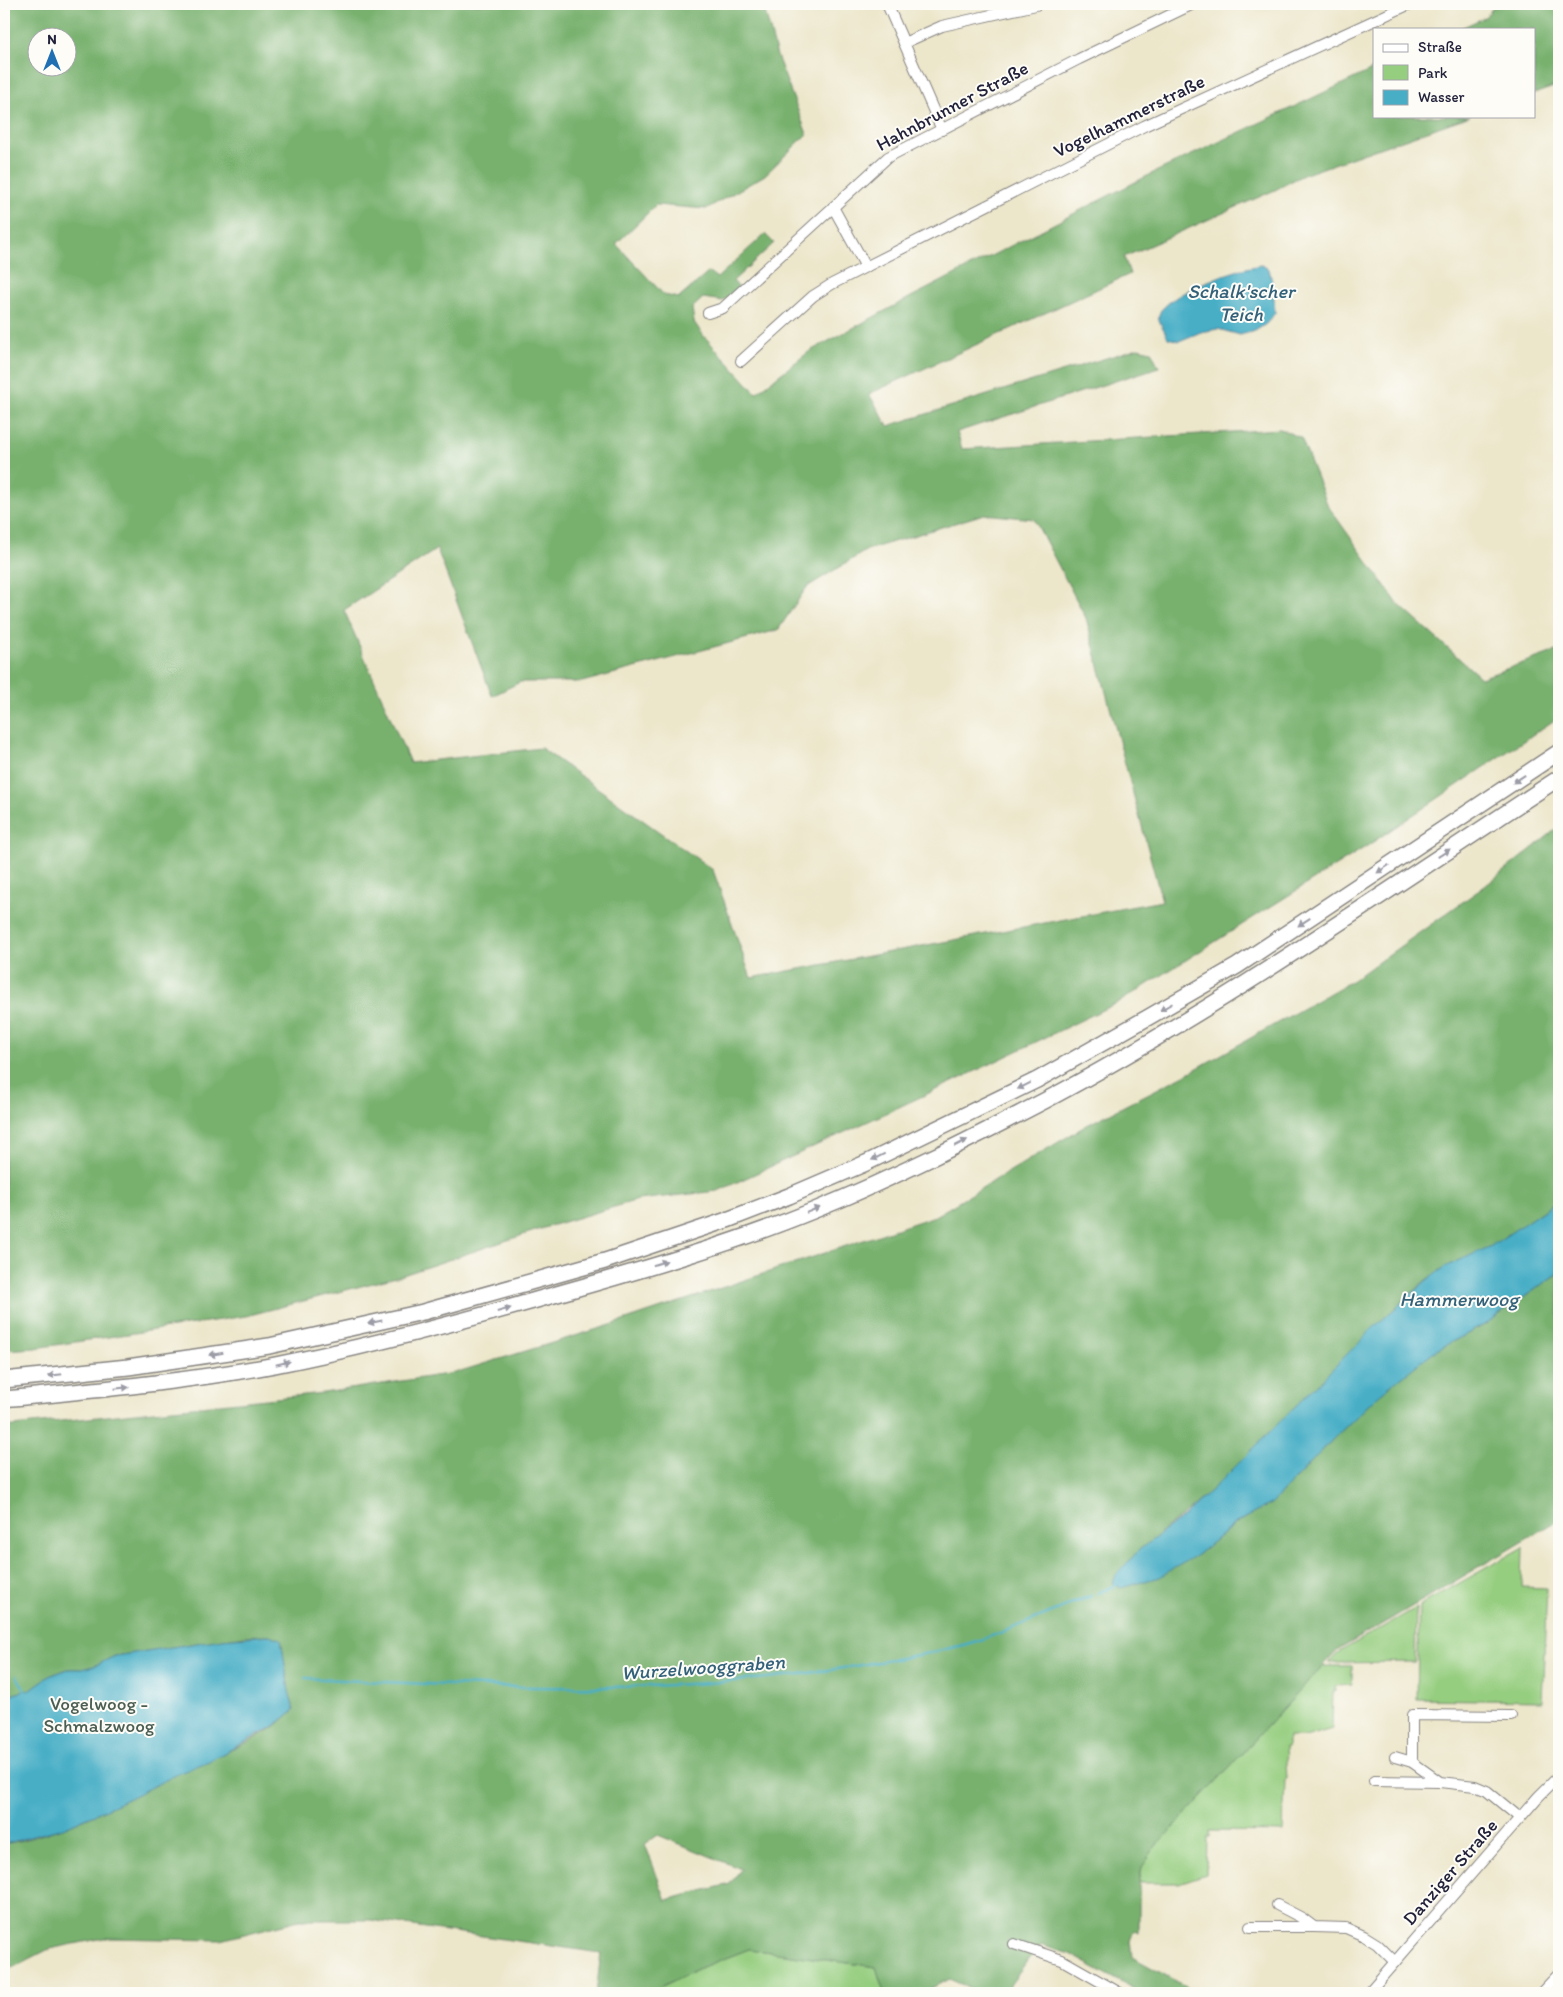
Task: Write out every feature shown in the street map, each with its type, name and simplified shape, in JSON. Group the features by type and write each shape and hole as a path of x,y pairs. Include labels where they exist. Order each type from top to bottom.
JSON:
{"highway":[{"path":"4,1380 128,1367 269,1346 423,1312 605,1261 736,1216 866,1163 1038,1080 1237,966 1559,752"},
{"path":"4,1399 129,1387 273,1365 423,1332 614,1278 733,1240 815,1210 950,1148 1047,1099 1156,1038 1355,914 1403,880 1559,778"}],"street":[{"path":"887,4 942,130"},
{"name":"Hahnbrunner Straße","path":"708,313 722,308 888,157 1080,58 1193,4"},
{"name":"Vogelhammerstraße","path":"741,361 813,296 866,267 1144,126 1410,4"},
{"path":"904,43 942,26 1037,7"},
{"path":"833,207 866,267"},
{"path":"1412,1762 1412,1715 1511,1716"},
{"path":"1396,1756 1412,1762 1440,1782"},
{"name":"Danziger Straße","path":"1368,1993 1538,1797 1559,1776"},
{"path":"1374,1781 1440,1782 1476,1786 1487,1791 1520,1818"},
{"path":"1277,1906 1302,1918 1314,1928"},
{"path":"1250,1926 1346,1928 1377,1944 1395,1962"},
{"path":"1014,1944 1062,1960 1120,1993"},
{"path":"1541,1993 1559,1974"}],"green space":[{"path":"4,4 763,4 777,56 807,134 765,175 706,209 656,205 616,244 664,295 679,298 709,272 717,278 765,234 774,243 733,281 739,288 723,301 703,298 692,308 694,322 703,335 756,393 810,351 911,297 1151,174 1373,69 1373,118 1464,118 1303,175 1275,190 1124,257 1130,274 869,394 888,426 1138,348 1151,351 1159,367 957,432 962,449 1280,429 1301,438 1328,506 1398,604 1481,678 1559,650 1559,717 1367,846 1121,1001 955,1081 718,1191 638,1200 550,1226 400,1276 246,1316 36,1348 4,1350","holes":["984,514 1034,519 1086,618 1162,901 751,978 713,870 541,748 410,763 344,610 437,549 492,696 520,682 582,682 778,630 807,587 867,550"]},
{"path":"1496,4 1559,4 1559,85 1536,93 1536,28 1461,28 1485,17"},
{"path":"1559,827 1559,1200 1490,1247 1449,1266 1426,1280 1359,1343 1230,1474 1160,1533 1197,1555 1235,1524 1272,1503 1379,1394 1433,1352 1484,1325 1559,1273 1559,1520 1338,1650 1159,1843 1142,1867 1139,1883 1139,1933 1134,1930 1130,1941 1132,1957 1198,1993 1141,1993 1070,1954 1040,1945 1004,1993 982,1993 949,1979 922,1993 884,1993 876,1967 749,1949 700,1968 651,1993 596,1993 601,1953 370,1920 299,1920 221,1940 104,1938 49,1949 4,1972 4,1844 49,1832 93,1815 251,1740 274,1727 294,1710 281,1640 269,1635 245,1636 115,1656 94,1666 82,1669 68,1669 49,1676 31,1689 4,1697 4,1427 323,1393 454,1373 614,1324 935,1216 1087,1125 1194,1070 1353,980 1485,886","holes":["658,1835 741,1869 730,1884 666,1900 645,1844"]},
{"path":"1523,1547 1522,1587 1547,1588 1542,1701 1417,1699 1419,1606"},
{"path":"1416,1608 1415,1662 1329,1663 1339,1652"},
{"path":"1323,1666 1352,1666 1352,1685 1335,1686 1335,1691 1333,1692 1332,1729 1305,1737 1288,1737 1288,1747 1285,1747 1287,1779 1285,1779 1283,1832 1210,1831 1210,1837 1207,1837 1206,1874 1179,1883 1139,1883 1142,1867 1159,1843"},
{"path":"749,1949 876,1967 884,1993 651,1993 700,1968"}],"water":[{"name":"Schalk'scher Teich","path":"1261,265 1269,269 1273,286 1275,313 1266,324 1255,331 1240,335 1218,329 1201,332 1179,341 1168,338 1158,318 1161,310 1172,301 1183,293 1209,280"},
{"name":"Hammerwoog","path":"1559,1200 1559,1273 1484,1325 1433,1352 1380,1394 1334,1438 1272,1503 1235,1524 1197,1555 1159,1577 1121,1588 1113,1583 1116,1575 1139,1550 1184,1516 1372,1329 1428,1279 1445,1267 1491,1246"},
{"path":"269,1635 281,1639 294,1710 273,1727 209,1761 63,1828 4,1844 4,1697 31,1689 49,1676 68,1669 82,1669 94,1666 115,1656 222,1639"}],"waterway":[{"path":"1098,1593 1116,1585"},
{"name":"Wurzelwooggraben","path":"305,1678 444,1685 584,1687 723,1682 792,1675 892,1660 953,1648 1024,1624 1091,1596"},
{"path":"17,1676 25,1691"}],"park label":[{"name":"Vogelwoog - Schmalzwoog","path":"99,1714"}]}
